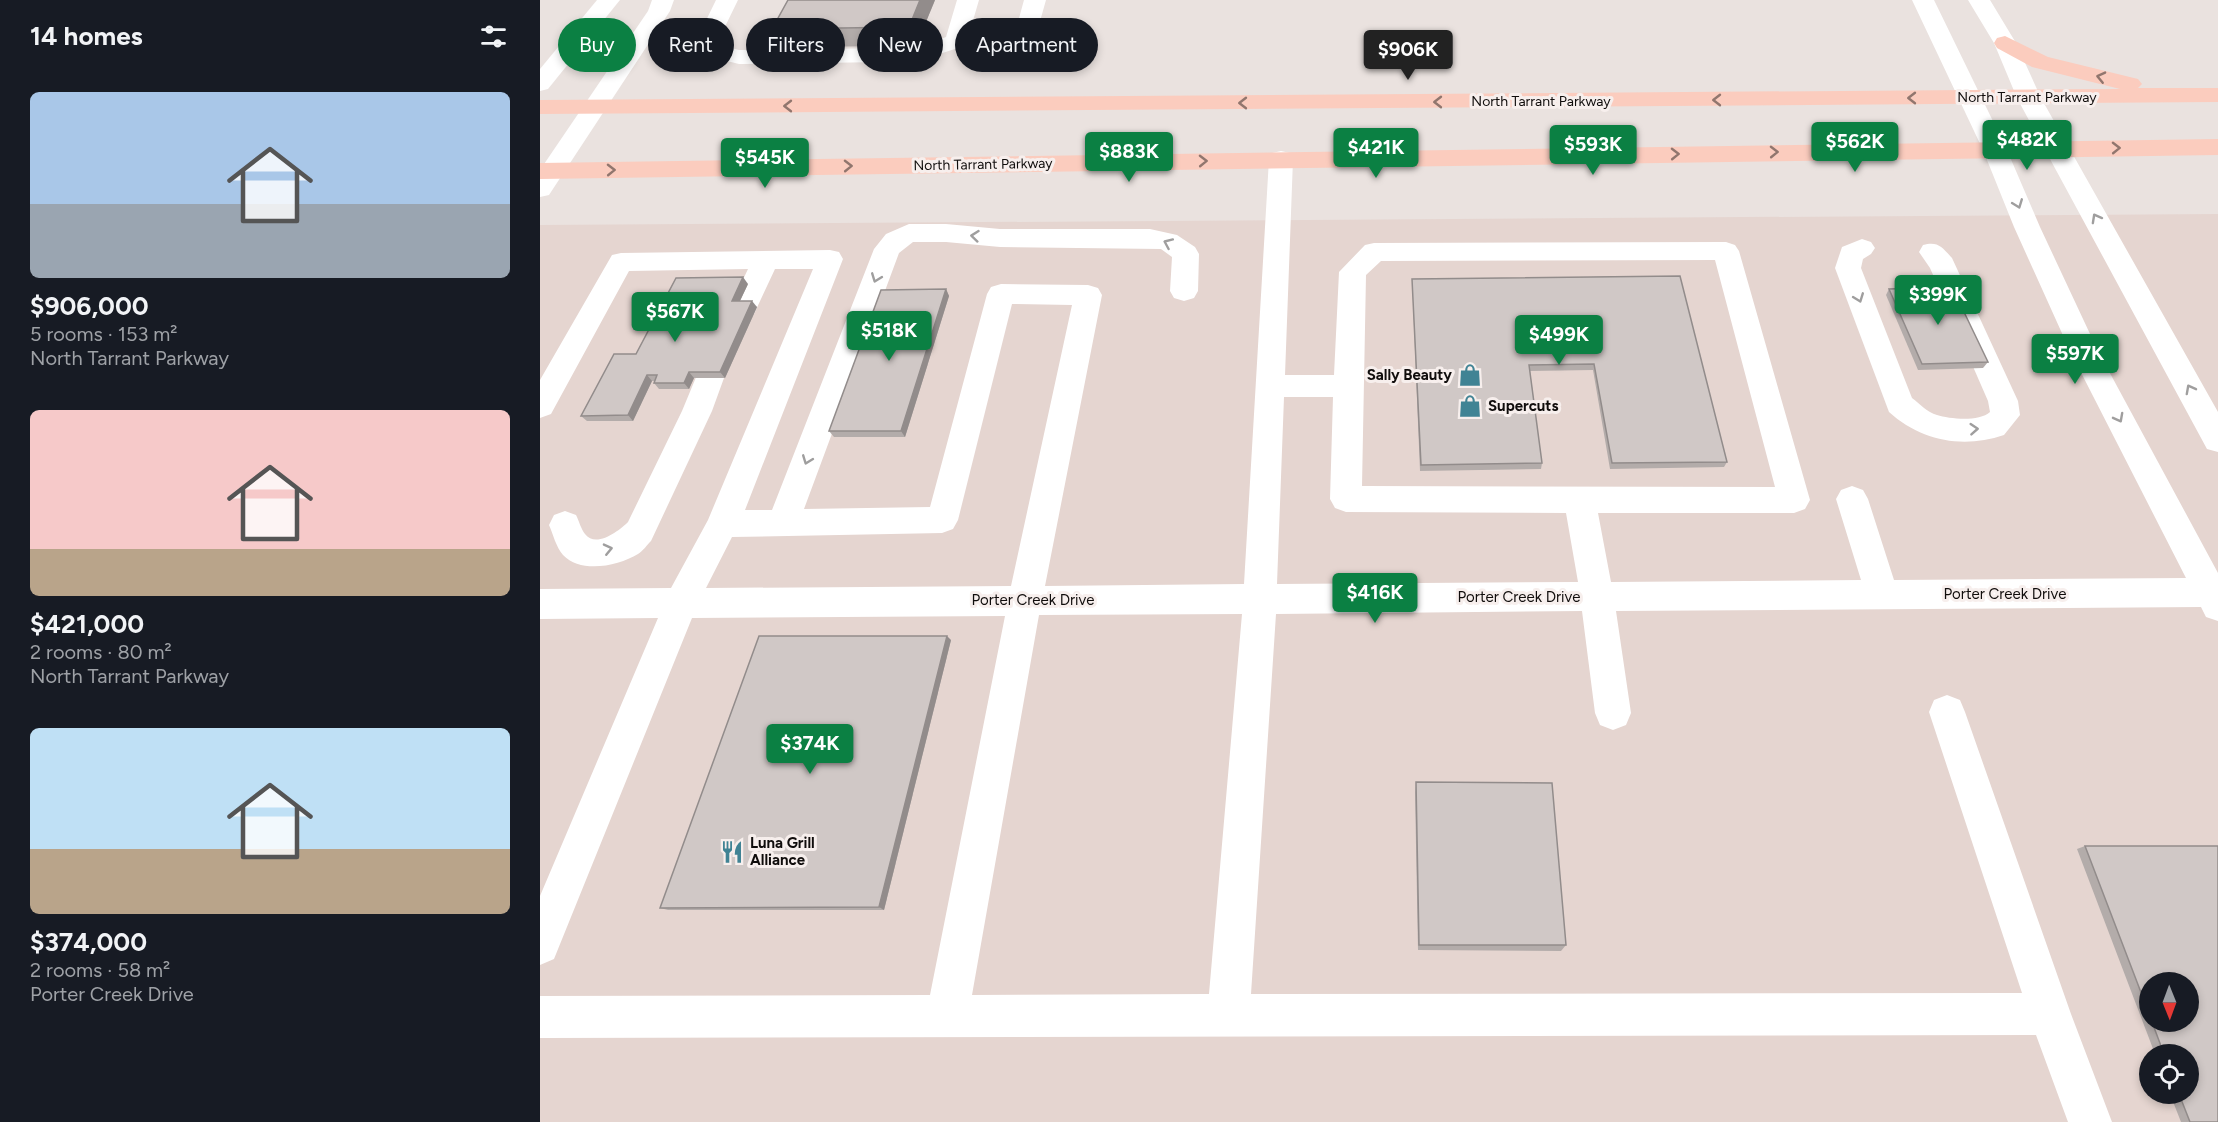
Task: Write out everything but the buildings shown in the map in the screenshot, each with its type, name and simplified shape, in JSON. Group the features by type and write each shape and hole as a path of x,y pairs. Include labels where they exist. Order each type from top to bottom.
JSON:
{"main road":[{"path":"2005,43 2040,62 2178,96"},
{"name":"North Tarrant Parkway","path":"540,106 2218,95"},
{"name":"North Tarrant Parkway","path":"544,177 1281,159 2218,147"}],"street":[{"path":"540,84 586,25 609,0"},
{"path":"544,177 596,106 659,11 663,0"},
{"path":"727,0 707,41 715,51 740,57 887,55 930,50 955,41"},
{"path":"963,18 968,0"},
{"path":"1030,18 1035,0"},
{"name":"Porter Creek Drive","path":"540,604 1882,594 2216,597 2084,351 1995,150 1923,0"},
{"path":"1979,0 2005,43 2029,98 2218,440"},
{"path":"1228,1016 1260,599 1281,159"},
{"path":"783,523 887,249 895,240 909,233 946,233 1000,238 1159,239 1168,241 1186,254 1184,291"},
{"path":"1862,248 1851,254 1848,268 1900,404 1914,417 1933,427 1971,430 1993,427 2005,415 2003,401 1942,265 1932,252"},
{"path":"1726,251 1794,500 1346,499 1348,386 1353,272 1374,252 1726,251"},
{"path":"540,406 621,262 830,259 723,524 681,603 540,945"},
{"path":"744,307 766,260"},
{"path":"723,524 942,520 1001,294 1088,295 1025,600 947,1017"},
{"path":"565,525 573,544 583,552 605,552 627,544 640,531 697,411 709,378"},
{"path":"1270,386 1348,386"},
{"path":"1580,499 1598,597 1613,713"},
{"path":"1852,499 1882,594"},
{"path":"1947,711 2050,1014 2090,1122"},
{"path":"540,1017 2050,1014"}],"shaded area":[{"path":"2218,214 2218,1122 540,1122 540,225"}],"place":[{"name":"Sally Beauty","path":"1470,375"},
{"name":"Supercuts","path":"1470,406"},
{"name":"Luna Grill Alliance","path":"732,852"}]}
